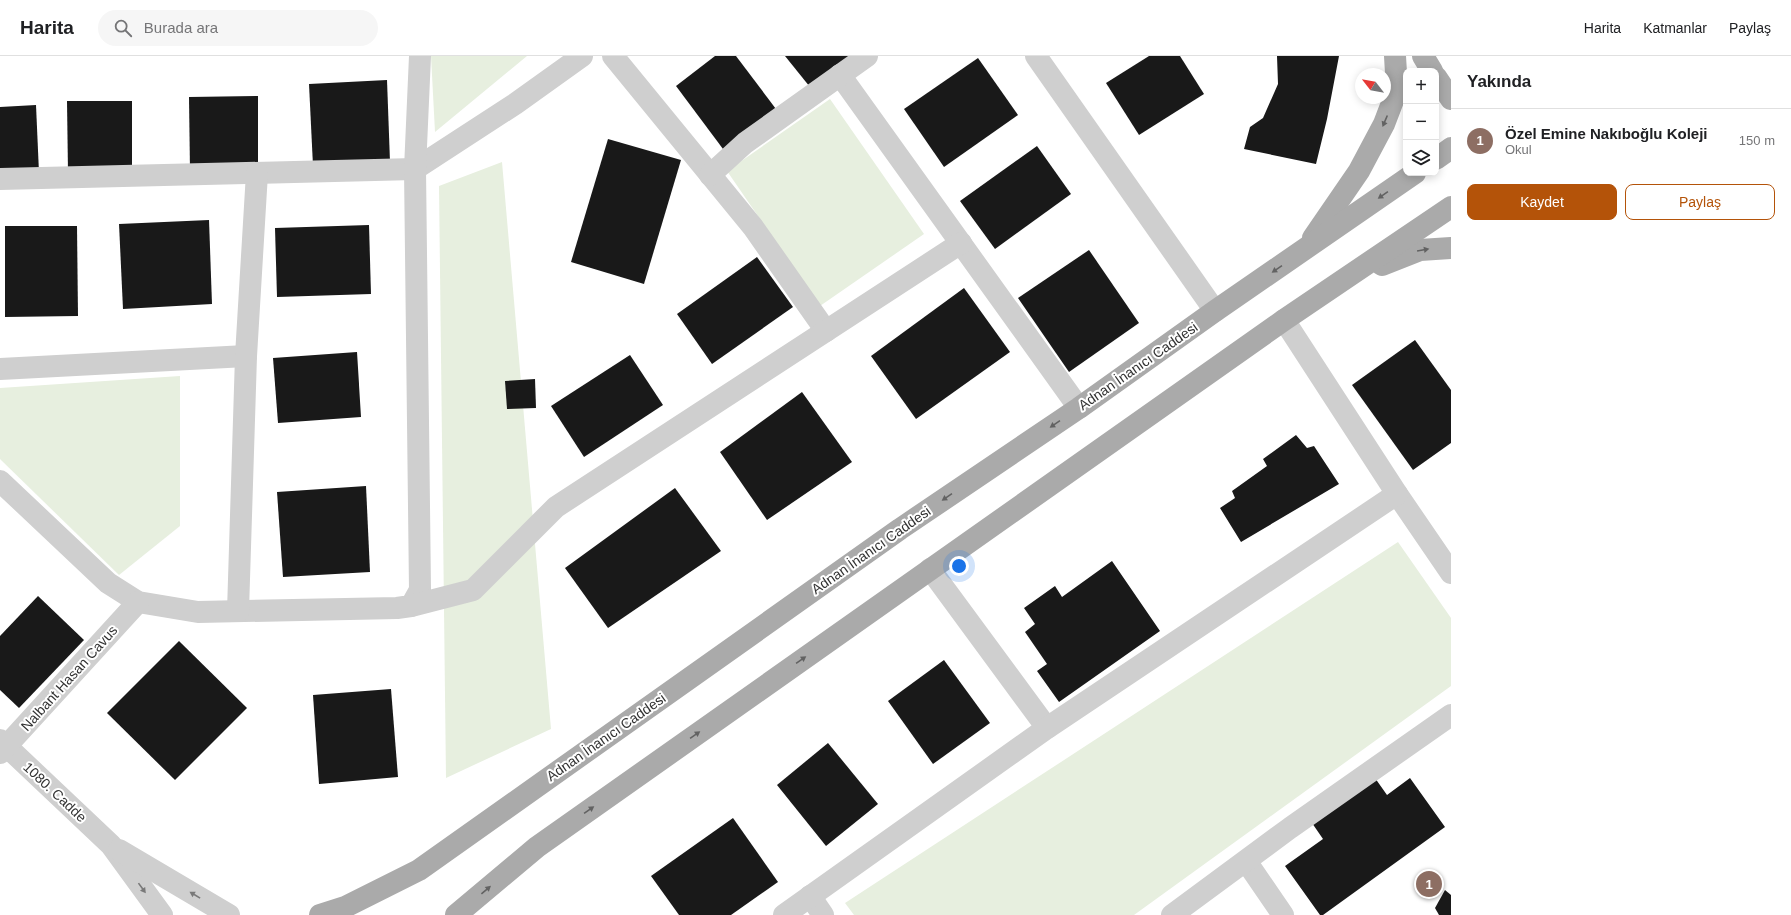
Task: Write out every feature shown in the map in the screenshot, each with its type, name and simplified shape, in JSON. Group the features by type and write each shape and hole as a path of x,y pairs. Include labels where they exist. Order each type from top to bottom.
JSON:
{"main road":[{"path":"1305,250 1359,171 1384,124 1397,90 1395,56"},
{"path":"1422,56 1430,68"},
{"path":"1439,81 1451,99"},
{"path":"1439,157 1451,148"},
{"name":"Adnan İnanıcı Caddesi","path":"320,915 345,907 419,870 900,529 1079,408 1215,311 1411,176"},
{"path":"456,915 537,847 1284,320 1451,207"},
{"path":"1347,278 1420,250 1451,248"}],"street":[{"path":"411,606 420,590 415,169 420,56"},
{"path":"0,179 415,169 515,104 582,56"},
{"path":"613,56 753,227 826,331"},
{"path":"710,175 746,143 867,56"},
{"path":"1036,56 1215,311"},
{"path":"840,75 1079,408"},
{"path":"238,612 246,356 258,173"},
{"path":"0,481 108,583 138,602 198,612 397,608 411,606 472,590 556,507 961,243"},
{"path":"1284,320 1451,574"},
{"path":"0,369 246,356"},
{"path":"784,915 1047,728 1397,494"},
{"path":"930,569 1047,728"},
{"name":"Nalbant Hasan Cavus","path":"2,747 138,602"},
{"path":"1172,915 1290,828 1451,716"},
{"name":"1080. Cadde","path":"2,747 111,845 229,915"},
{"name":"1080. Cadde","path":"111,845 162,915"},
{"path":"1246,861 1283,915"},
{"path":"810,896 823,915"}],"green space":[{"path":"431,56 527,56 435,132"},
{"path":"830,99 924,234 820,306 727,171"},
{"path":"502,162 551,729 446,778 439,186"},
{"path":"180,376 180,526 119,575 0,459 0,388"},
{"path":"1398,542 1451,618 1451,686 1134,915 854,915 845,903"}],"building":[{"path":"715,56 736,56 779,113 726,153 676,86"},
{"path":"785,56 859,56 814,92"},
{"path":"1149,56 1180,56 1204,94 1139,135 1106,83"},
{"path":"1277,56 1339,56 1327,119 1316,164 1244,149 1250,127 1263,118 1278,84"},
{"path":"978,58 1018,115 944,167 904,109"},
{"path":"387,80 390,162 313,166 309,84"},
{"path":"258,96 258,171 190,172 189,97"},
{"path":"67,101 132,101 132,173 68,173"},
{"path":"36,105 39,173 0,175 0,107"},
{"path":"608,139 681,160 644,284 571,262"},
{"path":"1037,146 1071,194 995,249 960,201"},
{"path":"209,220 212,304 123,309 119,224"},
{"path":"369,225 371,294 277,297 275,228"},
{"path":"5,226 77,226 78,316 5,317"},
{"path":"1089,250 1139,323 1069,372 1018,298"},
{"path":"757,257 793,307 712,364 677,314"},
{"path":"964,288 1010,352 916,419 871,356"},
{"path":"1415,340 1451,390 1451,443 1413,470 1352,385"},
{"path":"357,352 361,417 278,423 273,358"},
{"path":"630,355 663,405 584,457 551,406"},
{"path":"535,379 536,408 507,409 505,381"},
{"path":"802,392 852,462 767,520 720,452"},
{"path":"1296,435 1307,448 1314,446 1339,484 1241,542 1220,508 1235,498 1232,491 1267,466 1263,459"},
{"path":"366,486 370,572 283,577 277,492"},
{"path":"675,488 721,551 608,628 565,568"},
{"path":"1112,561 1160,631 1059,702 1037,671 1047,664 1025,632 1035,624 1024,608 1055,586 1062,597"},
{"path":"38,596 84,640 19,708 0,690 0,636"},
{"path":"179,641 247,708 175,780 107,713"},
{"path":"944,660 990,723 933,764 888,701"},
{"path":"391,689 398,777 319,784 313,695"},
{"path":"828,743 878,804 826,846 777,785"},
{"path":"1375,778 1387,795 1410,778 1445,827 1323,915 1320,915 1285,866 1323,839 1312,823"},
{"path":"733,818 778,882 731,915 679,915 651,876"},
{"path":"1445,890 1451,895 1451,915 1439,915 1435,908"}],"place":[{"name":"Özel Emine Nakıboğlu Koleji","path":"1429,884"}]}
